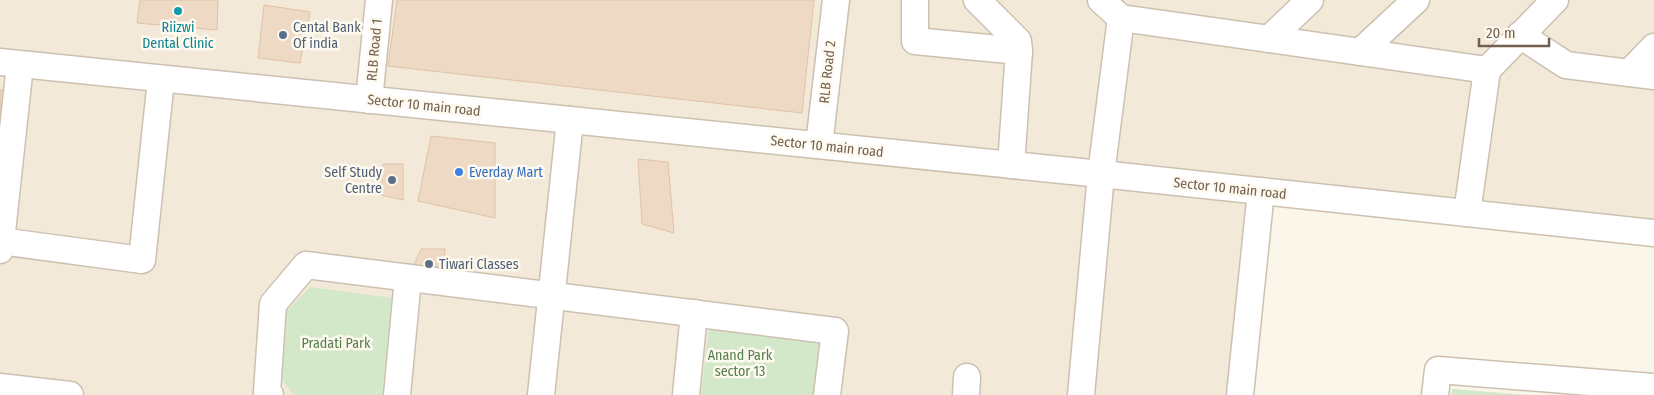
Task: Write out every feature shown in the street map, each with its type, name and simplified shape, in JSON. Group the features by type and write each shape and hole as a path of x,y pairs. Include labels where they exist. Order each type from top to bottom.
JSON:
{"street":[{"name":"RLB Road 1","path":"369,100 379,0"},
{"name":"RLB Road 2","path":"819,145 836,0"},
{"path":"916,0 915,41 1019,52"},
{"path":"977,0 1018,41 1019,52 1011,165"},
{"path":"1269,39 1310,0"},
{"path":"1360,52 1416,0"},
{"path":"1467,213 1487,70 1554,0"},
{"path":"1081,395 1101,174 1112,6 1269,39 1487,70"},
{"path":"1520,35 1566,65 1641,74 1654,47"},
{"name":"Sector 10 main road","path":"10,64 819,145 1654,233"},
{"path":"10,64 0,244 142,260 161,79"},
{"path":"541,395 570,120"},
{"path":"1240,395 1261,191"},
{"path":"270,395 267,392 273,304 306,265 835,331 827,395"},
{"path":"397,395 408,278"},
{"path":"686,395 694,313"},
{"path":"1435,395 1438,370 1653,386"},
{"path":"0,387 70,395"}],"shaded area":[{"path":"0,0 1654,0 1654,233 1261,191 1240,395 0,395"}],"green space":[{"name":"Pradati Park","path":"310,287 392,298 382,395 294,395 282,380 287,311"},
{"name":"Anand Park sector 13","path":"709,327 821,341 814,395 701,395"},
{"path":"1452,389 1529,395 1451,395"}],"building":[{"name":"Riizwi Dental Clinic","path":"140,0 218,0 217,30 137,23"},
{"path":"397,0 814,0 802,113 388,66"},
{"name":"Cental Bank Of india","path":"264,5 310,12 300,63 258,58"},
{"path":"0,90 3,90 11,152 0,151"},
{"name":"Everday Mart","path":"431,136 495,143 495,218 418,201"},
{"path":"638,159 668,162 674,233 642,224"},
{"name":"Self Study Centre","path":"383,164 403,164 403,200 381,195"},
{"name":"Tiwari Classes","path":"421,249 445,249 444,282 408,278"}],"place":[{"name":"Riizwi Dental Clinic","path":"178,11"},
{"name":"Cental Bank Of india","path":"283,35"},
{"name":"Everday Mart","path":"459,172"},
{"name":"Self Study Centre","path":"392,180"},
{"name":"Tiwari Classes","path":"429,264"}]}
